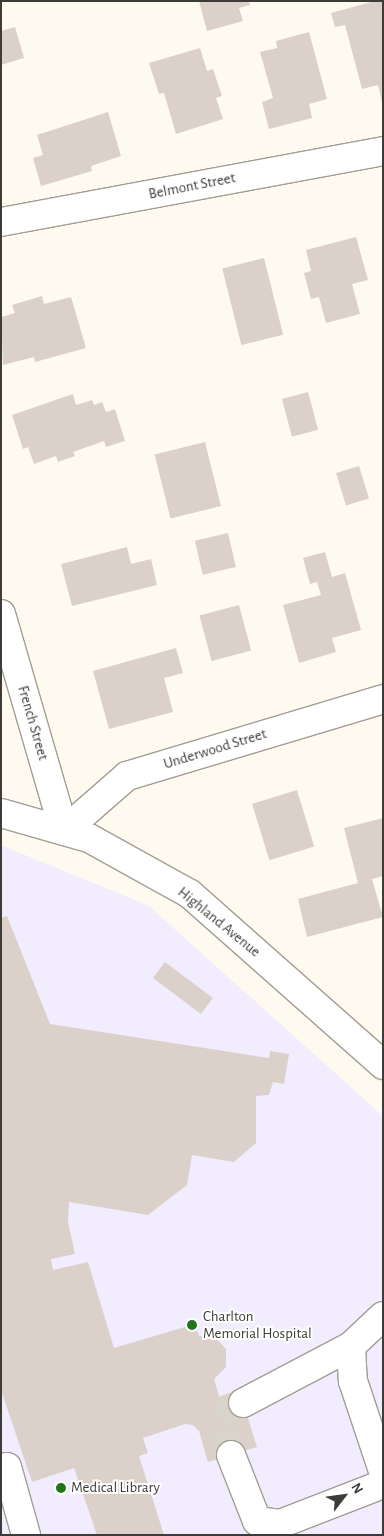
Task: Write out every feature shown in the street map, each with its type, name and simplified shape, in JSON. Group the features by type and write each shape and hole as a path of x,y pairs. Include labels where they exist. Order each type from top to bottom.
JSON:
{"street":[{"name":"Belmont Street","path":"1,222 383,150"},
{"name":"French Street","path":"1,614 64,831"},
{"name":"Underwood Street","path":"64,831 127,776 383,699"},
{"name":"Highland Avenue","path":"1,814 89,838 190,894 383,1065"},
{"path":"243,1403 350,1346 383,1316"},
{"path":"350,1346 353,1380 383,1471"},
{"path":"231,1455 257,1521 280,1524 383,1484"},
{"path":"1,1469 7,1467 26,1535"}],"shaded area":[{"name":"Charlton Memorial Hospital","path":"1,845 149,906 383,1116 383,1535 1,1535"}],"building":[{"path":"199,1 249,1 250,5 239,8 243,21 207,31"},
{"path":"375,1 383,1 382,102 378,85 362,89 345,25 335,27 331,13"},
{"path":"15,27 24,58 1,65 1,31"},
{"path":"309,32 327,99 309,104 312,118 269,129 262,102 273,98 260,52 277,48 276,41"},
{"path":"200,48 207,71 213,69 222,96 216,98 223,119 176,134 164,93 159,94 149,63"},
{"path":"108,112 121,156 91,166 92,171 41,186 33,158 43,155 37,135"},
{"path":"356,237 368,280 352,284 360,314 326,323 319,297 311,299 304,273 311,271 306,250"},
{"path":"264,258 283,335 241,345 222,268"},
{"path":"42,296 44,304 71,297 86,348 35,362 34,357 3,365 1,317 15,313 12,305"},
{"path":"308,392 318,430 292,437 282,399"},
{"path":"73,394 76,405 92,400 94,405 102,402 106,412 115,409 125,441 106,447 104,441 73,452 75,456 58,462 56,456 34,464 28,447 23,449 12,415"},
{"path":"205,442 221,506 171,519 155,455"},
{"path":"359,466 369,499 346,506 336,473"},
{"path":"228,533 236,567 203,575 195,541"},
{"path":"127,547 131,564 151,559 157,585 72,606 61,564"},
{"path":"325,552 332,577 345,573 361,630 332,638 336,652 299,663 283,605 321,595 317,582 310,584 303,558"},
{"path":"239,605 251,650 212,661 199,616"},
{"path":"176,648 183,673 164,678 173,712 109,729 93,671"},
{"path":"297,790 314,846 269,860 252,804"},
{"path":"383,818 383,876 372,879 383,917 307,937 298,899 358,883 344,828"},
{"path":"7,916 50,1024 269,1058 270,1051 289,1054 284,1084 273,1082 269,1095 256,1096 256,1143 234,1162 192,1155 187,1185 148,1215 69,1202 68,1221 75,1254 51,1259 53,1270 88,1262 114,1348 195,1324 199,1336 215,1337 226,1349 226,1367 214,1379 220,1399 240,1393 257,1447 208,1462 199,1431 193,1425 185,1424 143,1438 148,1453 139,1456 164,1535 97,1535 74,1468 32,1482 1,1390 1,918"},
{"path":"165,962 213,998 201,1014 153,978"}],"tunnel":[{"path":"231,1455 218,1412 243,1403"}],"place":[{"name":"Charlton Memorial Hospital","path":"192,1325"},
{"name":"Medical Library","path":"61,1488"}]}
